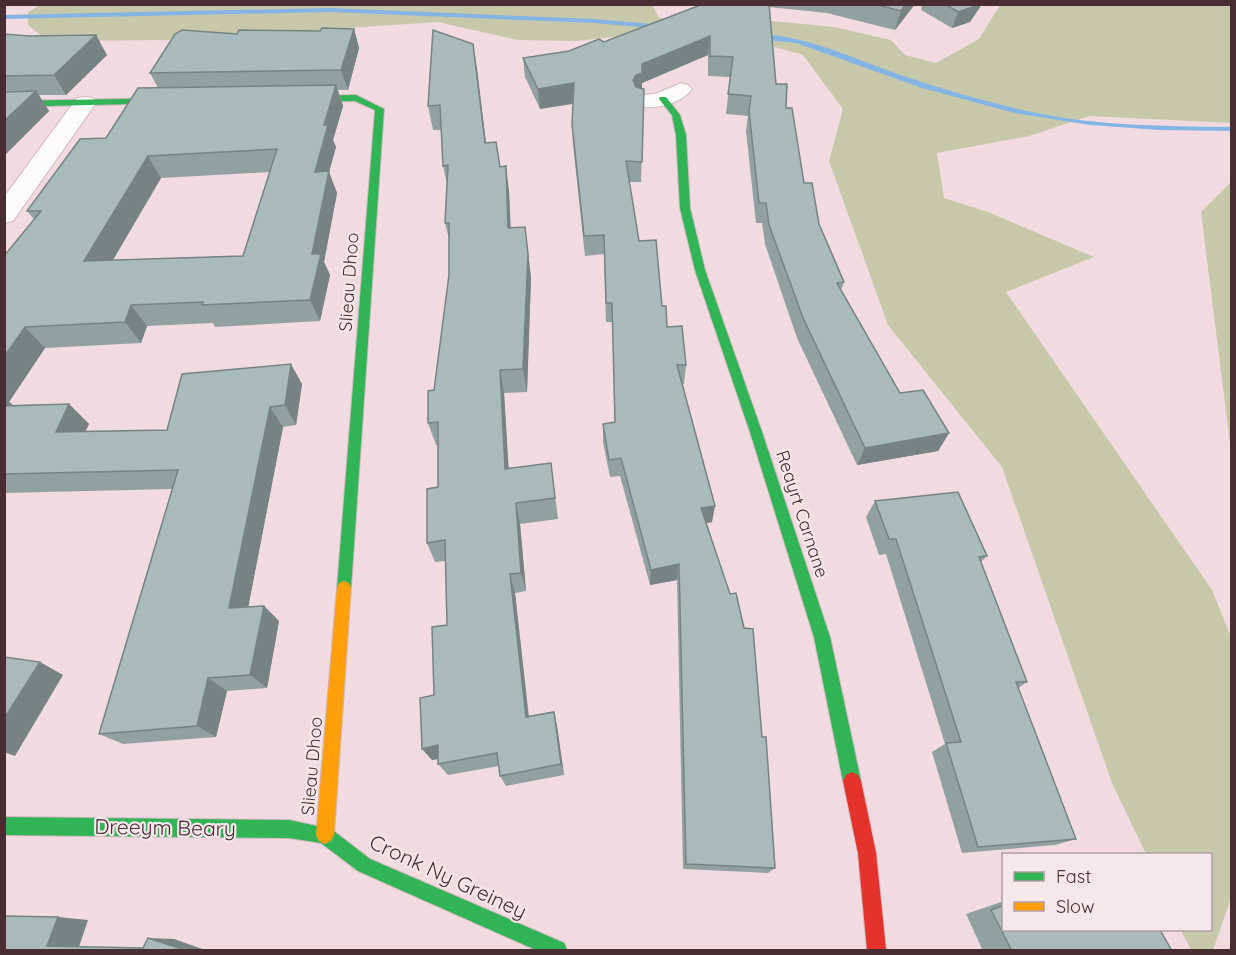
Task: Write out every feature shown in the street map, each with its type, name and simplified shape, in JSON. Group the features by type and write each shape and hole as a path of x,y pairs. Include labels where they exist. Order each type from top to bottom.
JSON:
{"street":[{"name":"Reayrt Carnane","path":"663,96 676,115 681,135 685,208 700,270 756,432 822,637 867,853 877,951"},
{"name":"Slieau Dhoo","path":"286,99 356,98 380,109 325,835"},
{"path":"4,104 193,100"},
{"path":"4,215 85,103"},
{"name":"Dreeym Beary","path":"4,826 289,829 325,835"},
{"name":"Cronk Ny Greiney","path":"325,835 364,865 557,951"}],"green space":[{"path":"42,4 652,4 659,18 739,27 741,18 834,27 891,40 905,55 936,63 979,39 1000,5 1231,5 1231,123 1089,116 1029,136 937,153 944,198 988,212 1094,257 1006,292 1212,590 1231,637 1231,898 1213,950 1191,950 1182,931 1212,931 1212,853 1146,853 1112,783 1002,467 888,325 829,161 843,109 803,55 765,44 632,35 575,41 518,40 438,22 167,40 48,41 28,25 28,12"},
{"path":"1231,182 1231,451 1201,212"}],"building":[{"path":"703,4 769,4 776,84 787,84 786,108 792,108 804,183 812,183 819,224 844,282 837,283 900,393 923,390 949,433 865,448 803,318 769,225 766,203 759,203 749,111 751,96 728,94 733,57 710,56 710,36 642,64 642,73 636,75 633,80 636,87 644,89 642,162 626,161 639,241 656,240 662,306 666,306 667,327 682,326 686,365 677,365 715,506 701,508 730,594 736,593 744,628 753,629 762,737 766,737 775,868 686,864 679,564 651,570 621,458 609,460 603,424 615,422 612,303 606,303 604,235 584,236 572,124 574,83 538,89 523,58 569,51 599,39 604,42"},
{"path":"874,4 906,4 901,11"},
{"path":"945,4 977,4 958,12"},
{"path":"322,28 354,29 341,70 150,73 175,34 182,30 237,34 239,30 320,31"},
{"path":"433,30 473,44 485,143 496,142 500,167 506,166 508,228 525,227 528,254 523,369 500,370 505,469 551,463 555,498 516,503 521,573 510,574 526,717 554,712 561,764 500,776 497,753 438,764 438,745 422,749 420,698 434,695 432,627 447,625 445,540 427,543 427,489 438,487 438,422 428,423 428,391 434,390 449,275 449,223 445,223 448,165 443,166 440,105 428,106"},
{"path":"4,34 96,35 54,75 4,76"},
{"path":"336,85 324,125 328,125 315,172 329,171 312,254 321,254 310,300 202,305 203,302 131,305 125,322 25,327 4,357 4,256 41,211 27,211 80,139 106,138 138,88","holes":["277,149 243,256 84,261 148,156"]},
{"path":"36,91 4,121 4,92"},
{"path":"291,364 285,405 270,407 229,608 264,606 250,675 208,678 197,726 99,734 178,470 4,474 4,406 69,404 56,432 167,430 182,374"},
{"path":"958,492 987,556 979,557 1027,682 1016,682 1076,839 978,847 946,743 961,742 896,539 889,539 875,501"},
{"path":"4,657 40,662 4,719"},
{"path":"1002,906 1002,931 1161,931 1172,951 1012,951 991,910"},
{"path":"4,916 58,917 47,946 143,948 148,938 188,951 4,951"}],"waterway":[{"path":"4,17 330,10 594,21 663,27"},
{"path":"758,37 797,41 925,86 1015,111 1090,123 1159,128 1232,129"}],"traffic: fast":[{"path":"296,99 356,98 380,109 344,588"},
{"path":"663,99 676,115 681,135 685,208 700,270 756,432 822,637 852,781"},
{"path":"4,104 176,100"},
{"path":"4,826 289,829 325,835 364,865 557,950"}],"traffic: slow":[{"path":"325,835 344,588"}],"traffic: jam":[{"path":"852,781 867,853 877,950"}]}
